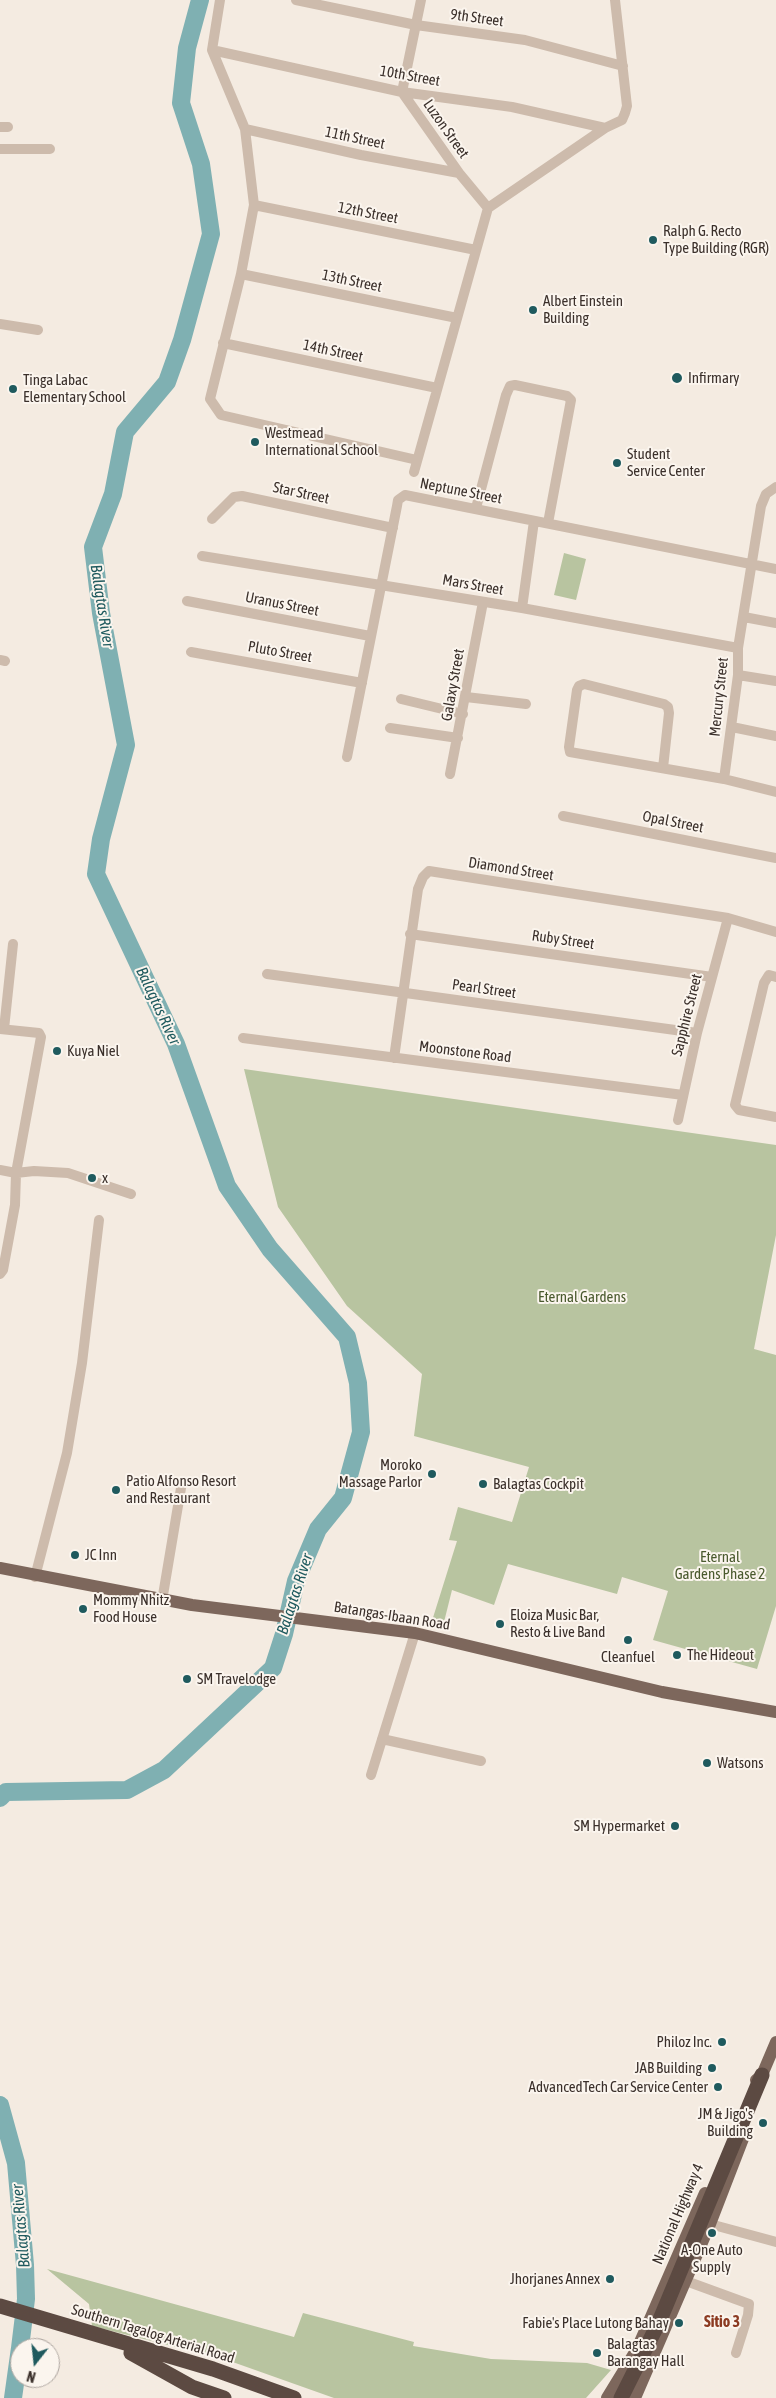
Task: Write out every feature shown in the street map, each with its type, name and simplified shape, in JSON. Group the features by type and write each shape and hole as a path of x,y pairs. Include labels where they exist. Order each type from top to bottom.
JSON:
{"highway":[{"path":"621,2398 641,2360 763,2080"},
{"name":"Southern Tagalog Arterial Road","path":"0,2306 138,2355 192,2387 224,2398"},
{"name":"Southern Tagalog Arterial Road","path":"0,2315 213,2369 294,2398"},
{"path":"138,2355 267,2398"}],"main road":[{"name":"Batangas-Ibaan Road","path":"0,1568 35,1577 162,1601 416,1633 662,1692 776,1712"},
{"name":"National Highway 4","path":"635,2398 710,2224 776,2042"},
{"name":"National Highway 4","path":"607,2398 637,2349 754,2081 763,2080"}],"street":[{"path":"220,0 212,50 245,129 254,205 241,274 210,400 221,415 417,460"},
{"name":"9th Street","path":"296,0 416,25 525,40 623,66"},
{"path":"402,92 421,0"},
{"path":"414,472 488,208 605,128 622,120 625,113 627,106 615,0"},
{"name":"10th Street","path":"212,50 402,92 512,107 605,128"},
{"name":"Luzon Street","path":"402,92 459,173 488,208"},
{"name":"11th Street","path":"245,129 361,155 459,173"},
{"path":"0,149 50,148"},
{"name":"12th Street","path":"254,205 476,250"},
{"name":"13th Street","path":"241,274 457,318"},
{"path":"0,324 38,330"},
{"name":"14th Street","path":"223,343 437,388"},
{"path":"476,508 506,395 510,386 515,385 566,396 571,400 548,523"},
{"name":"Mercury Street","path":"724,779 738,674 738,648 761,506 766,494 776,488"},
{"name":"Star Street","path":"212,520 234,497 242,496 393,528"},
{"name":"Neptune Street","path":"347,757 398,500 405,496 476,508 776,569"},
{"path":"522,608 534,521"},
{"name":"Mars Street","path":"202,556 522,608 738,648"},
{"name":"Uranus Street","path":"187,601 370,636"},
{"name":"Galaxy Street","path":"450,774 483,602"},
{"path":"744,617 776,623"},
{"name":"Pluto Street","path":"191,652 362,683"},
{"path":"738,674 776,682"},
{"path":"663,768 668,707 664,704 584,684 580,686 575,700 570,752 724,779 776,792"},
{"path":"466,697 526,704"},
{"path":"401,699 463,714"},
{"path":"390,728 458,738"},
{"path":"732,728 776,736"},
{"name":"Opal Street","path":"563,816 776,858"},
{"name":"Diamond Street","path":"394,1058 404,993 410,934 418,889 423,876 429,871 728,918 776,932"},
{"name":"Sapphire Street","path":"678,1120 697,1033 728,918"},
{"name":"Ruby Street","path":"410,934 712,977"},
{"path":"0,1274 3,1270 15,1205 16,1173 41,1037 38,1033 2,1029 13,944"},
{"name":"Pearl Street","path":"267,974 697,1033"},
{"path":"776,977 769,975 764,983 735,1105 739,1110 776,1117"},
{"name":"Moonstone Road","path":"243,1038 683,1095"},
{"path":"0,1170 16,1173 34,1171 68,1174 131,1194"},
{"path":"35,1577 67,1453 82,1363 99,1220"},
{"path":"162,1601 182,1482"},
{"path":"371,1775 416,1633"},
{"path":"382,1739 481,1761"},
{"path":"710,2224 776,2242"},
{"path":"686,2281 749,2304 748,2315 736,2353"}],"green space":[{"path":"564,553 586,559 576,600 554,595"},
{"name":"Eternal Gardens","path":"244,1069 776,1145 776,1235 754,1349 776,1355 776,1606 757,1669 653,1640 668,1591 622,1577 617,1594 508,1564 494,1605 452,1590 443,1626 431,1624 457,1541 449,1540 458,1507 512,1522 529,1467 414,1436 422,1374 347,1306 278,1207"},
{"path":"47,2269 294,2337 303,2313 414,2342 413,2346 491,2359 587,2363 611,2370 586,2398 334,2398 227,2360 92,2326 89,2304"}],"waterway":[{"name":"Balagtas River","path":"0,1798 6,1792 127,1790 164,1770 273,1668 284,1634 296,1581 318,1529 343,1498 361,1432 358,1383 347,1337 270,1249 227,1186 176,1044 96,874 101,839 126,745 101,613 93,547 113,494 125,432 167,382 182,340 211,234 201,164 181,103 187,48 200,0"},
{"name":"Balagtas River","path":"0,2105 16,2163 25,2265 26,2299 21,2338"},
{"name":"Balagtas River","path":"13,2398 14,2388"}],"place":[{"name":"Ralph G. Recto Type Building (RGR)","path":"653,240"},
{"name":"Albert Einstein Building","path":"533,310"},
{"name":"Infirmary","path":"677,378"},
{"name":"Tinga Labac Elementary School","path":"13,389"},
{"name":"Westmead International School","path":"255,442"},
{"name":"Student Service Center","path":"617,463"},
{"name":"Kuya Niel","path":"57,1051"},
{"name":"x","path":"92,1178"},
{"name":"Moroko Massage Parlor","path":"432,1474"},
{"name":"Balagtas Cockpit","path":"483,1484"},
{"name":"Patio Alfonso Resort and Restaurant","path":"116,1490"},
{"name":"JC Inn","path":"75,1555"},
{"name":"Mommy Nhitz Food House","path":"83,1609"},
{"name":"Eloiza Music Bar, Resto & Live Band","path":"500,1624"},
{"name":"Cleanfuel","path":"628,1640"},
{"name":"The Hideout","path":"677,1655"},
{"name":"SM Travelodge","path":"187,1679"},
{"name":"Watsons","path":"707,1763"},
{"name":"SM Hypermarket","path":"675,1826"},
{"name":"Philoz Inc.","path":"722,2042"},
{"name":"JAB Building","path":"712,2068"},
{"name":"AdvancedTech Car Service Center","path":"718,2087"},
{"name":"JM & Jigo's Building","path":"763,2123"},
{"name":"A-One Auto Supply","path":"712,2233"},
{"name":"Jhorjanes Annex","path":"610,2279"},
{"name":"Fabie's Place Lutong Bahay","path":"679,2323"},
{"name":"Balagtas Barangay Hall","path":"597,2353"}],"district":[{"name":"Sitio 3","path":"722,2322"}],"park label":[{"name":"Eternal Gardens Phase 2","path":"720,1566"}]}
